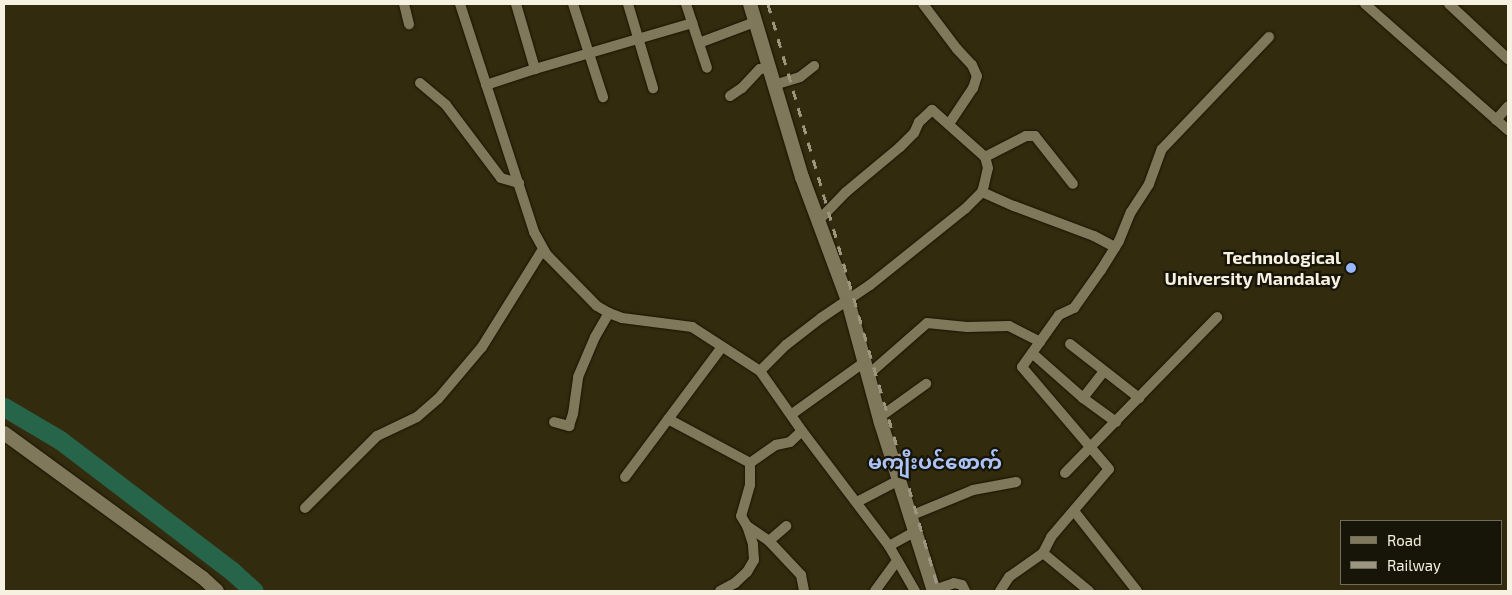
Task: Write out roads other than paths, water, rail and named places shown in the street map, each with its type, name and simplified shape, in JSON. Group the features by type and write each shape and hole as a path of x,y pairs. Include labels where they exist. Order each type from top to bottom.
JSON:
{"street":[{"path":"404,4 410,24"},
{"path":"460,4 534,232 543,249 585,295 597,306 609,313 622,318 692,327 721,348 760,371 792,414 802,431 889,546 896,562 915,591"},
{"path":"516,4 535,68"},
{"path":"573,4 603,96"},
{"path":"628,4 653,88"},
{"path":"686,4 707,68"},
{"path":"750,4 817,222 848,302 914,532 934,591 954,583 962,585 965,591"},
{"path":"923,4 957,49 972,65 977,76 973,88 949,124"},
{"path":"1365,4 1508,130"},
{"path":"1449,4 1508,58"},
{"path":"486,85 535,68 692,22"},
{"path":"700,43 755,22"},
{"path":"1000,591 1009,577 1043,553 1051,537 1109,469 1022,369 1059,315 1074,308 1115,247 1132,212 1149,184 1162,149 1269,37"},
{"path":"774,85 800,77 814,66"},
{"path":"730,96 742,88 760,69 769,68"},
{"path":"420,83 446,106 501,178 519,183"},
{"path":"1496,120 1508,106"},
{"path":"760,371 786,345 821,318 848,302 936,234 982,192 988,168 985,157 932,110 918,122 914,133 900,147 846,192 817,222"},
{"path":"985,157 1026,136 1035,136 1073,184"},
{"path":"982,192 1094,236 1115,247"},
{"path":"305,508 377,436 417,417 438,399 482,347 543,249"},
{"path":"554,422 569,426 573,414 578,378 595,337 609,313"},
{"path":"1065,473 1217,317"},
{"path":"792,414 867,368 927,323 967,327 1009,326 1040,342"},
{"path":"1070,344 1139,398"},
{"path":"625,477 721,348"},
{"path":"1032,353 1083,398 1116,422"},
{"path":"1083,398 1104,371"},
{"path":"880,417 926,384"},
{"path":"668,419 750,463"},
{"path":"750,463 776,445 790,442 802,431"},
{"path":"4,433 203,578 217,591"},
{"path":"720,591 735,583 748,572 754,560 753,544 747,526 741,516 750,484 750,463"},
{"path":"857,502 899,480"},
{"path":"910,516 973,490 1016,482"},
{"path":"1074,511 1136,591"},
{"path":"747,526 769,541 801,575 804,591"},
{"path":"769,541 786,526"},
{"path":"889,546 914,532"},
{"path":"1043,553 1089,591"},
{"path":"875,591 896,562"}],"waterway":[{"path":"4,407 60,440 233,572 254,591"}],"railway":[{"path":"768,4 939,591"}],"place":[{"name":"Technological University Mandalay","path":"1351,268"}],"district":[{"name":"မကျီးပင်စောက်","path":"935,461"}]}
